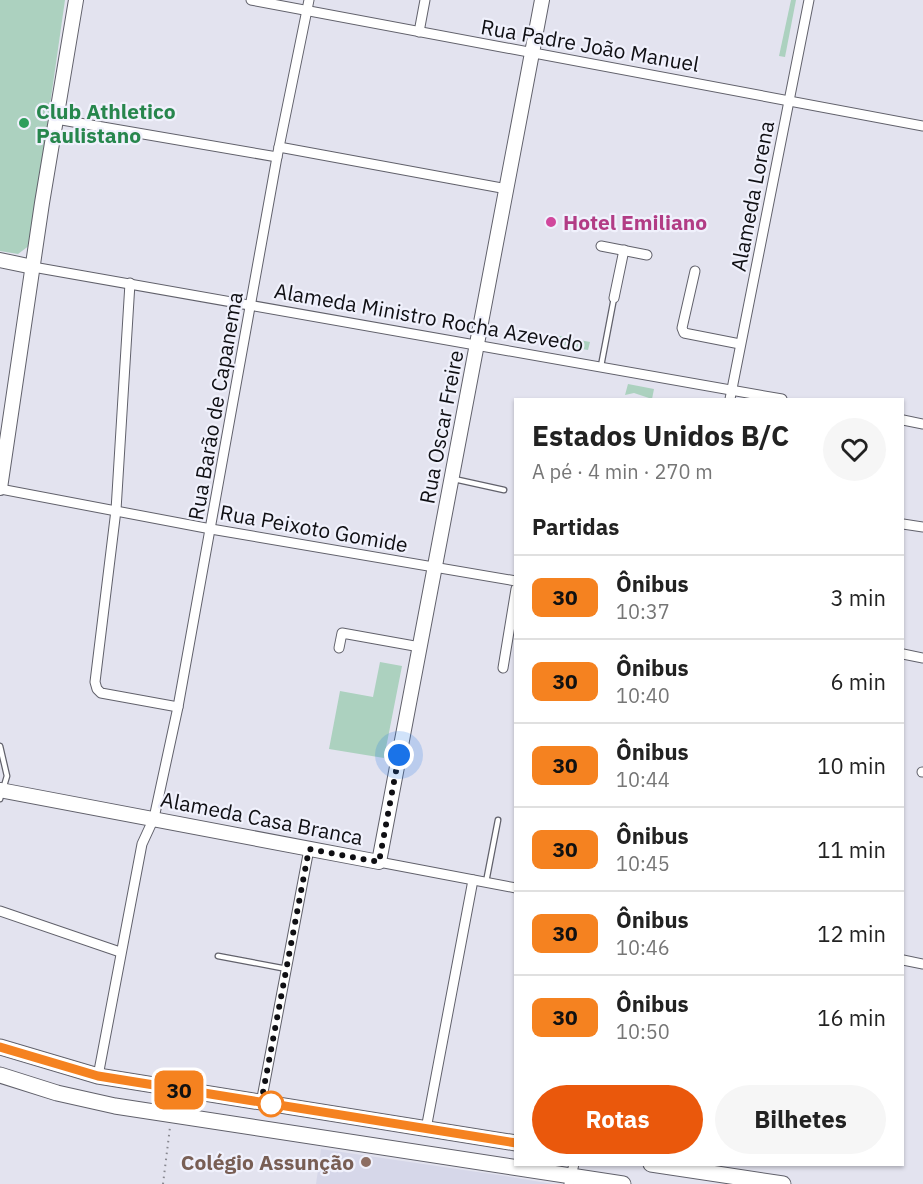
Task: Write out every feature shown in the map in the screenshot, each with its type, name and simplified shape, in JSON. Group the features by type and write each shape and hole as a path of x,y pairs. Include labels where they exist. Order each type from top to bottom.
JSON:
{"main road":[{"path":"0,1047 98,1076 514,1143"},
{"path":"0,1075 57,1093 172,1115 623,1184"},
{"path":"664,1166 783,1184"}],"street":[{"path":"0,488 76,0"},
{"name":"Rua Padre João Manuel","path":"251,0 923,126"},
{"name":"Rua Barão de Capanema","path":"98,1076 142,844 154,818 178,707 278,152 309,0"},
{"path":"419,32 425,0"},
{"name":"Rua Oscar Freire","path":"379,862 542,0"},
{"name":"Alameda Lorena","path":"730,394 809,0"},
{"path":"56,118 507,189"},
{"path":"601,246 646,255"},
{"path":"614,298 624,250"},
{"path":"0,260 33,267"},
{"name":"Alameda Ministro Rocha Azevedo","path":"33,267 601,366 730,394 772,398"},
{"path":"695,271 682,328 684,333 740,344"},
{"path":"130,283 116,510 95,682 101,693 178,707"},
{"path":"904,420 923,424"},
{"name":"Rua Peixoto Gomide","path":"0,488 211,529 514,581"},
{"path":"904,524 923,527"},
{"path":"503,668 514,602"},
{"path":"339,648 342,633 420,647"},
{"path":"904,654 923,658"},
{"name":"Alameda Casa Branca","path":"2,794 154,818 514,888"},
{"path":"261,1103 309,849"},
{"path":"426,1129 473,880"},
{"path":"0,911 120,952"},
{"path":"904,960 923,964"}],"lane":[{"path":"601,366 614,298"},
{"path":"452,479 504,490"},
{"path":"0,746 6,763 2,794"},
{"path":"486,882 498,820"},
{"path":"218,956 287,969"}],"path":[{"path":"162,1184 172,1115"}],"shaded area":[{"name":"Colégio Assunção","path":"321,1149 505,1176 553,1184 316,1184"}],"green space":[{"name":"Club Athletico Paulistano","path":"0,0 65,0 30,245 18,254 0,251"},
{"path":"791,0 796,0 785,57 779,56"},
{"path":"555,335 590,342 588,350 553,344"},
{"path":"628,384 654,389 652,398 634,393 625,395"},
{"path":"380,662 402,666 384,758 329,749 340,691 373,697"}],"bus line":[{"name":"30","path":"0,1047 63,1068 98,1076 514,1143"}],"place":[{"name":"Club Athletico Paulistano","path":"24,123"},
{"name":"Hotel Emiliano","path":"551,222"},
{"name":"Colégio Assunção","path":"366,1162"}],"route":[{"path":"271,1104 261,1103 309,849 379,862 399,755"}]}
